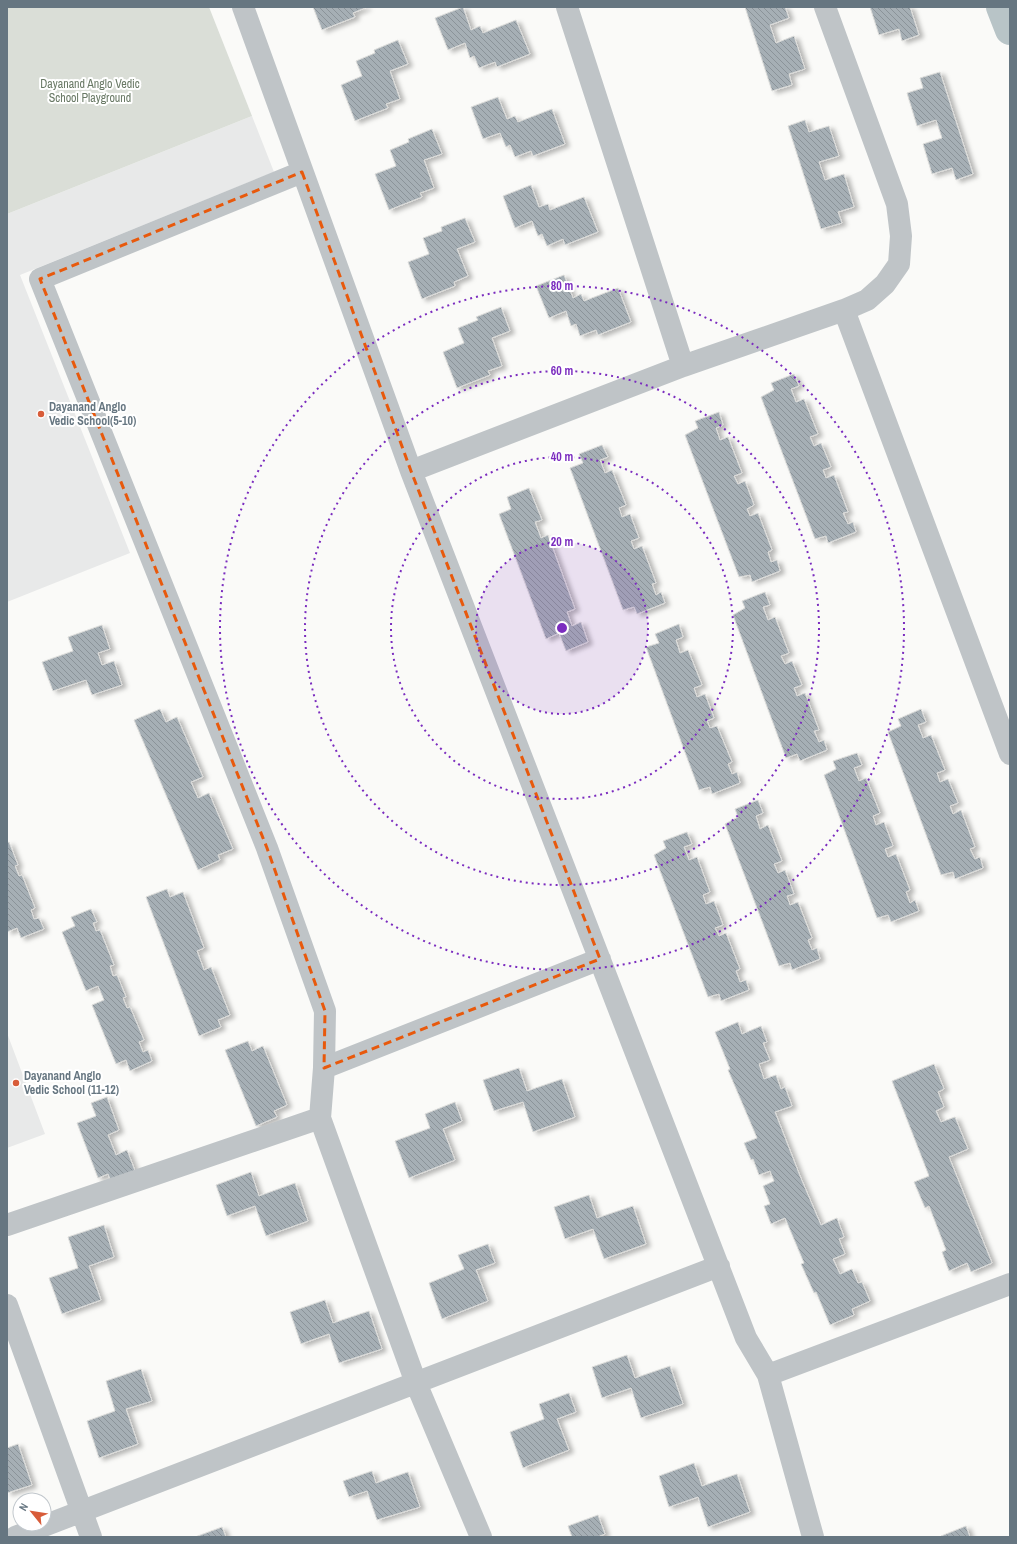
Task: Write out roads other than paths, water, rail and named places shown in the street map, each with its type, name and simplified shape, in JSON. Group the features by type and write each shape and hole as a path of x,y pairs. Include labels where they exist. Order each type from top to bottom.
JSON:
{"street":[{"path":"242,7 411,471 746,1338 768,1375 813,1537"},
{"path":"567,7 683,366"},
{"path":"411,471 683,366 844,310 867,300 885,284 899,264 901,236 897,204 825,7"},
{"path":"302,172 40,278 267,848 325,1011 324,1068 320,1118 416,1383 481,1537"},
{"path":"844,310 1010,754"},
{"path":"324,1068 600,959"},
{"path":"7,1225 320,1118"},
{"path":"15,1537 719,1266"},
{"path":"768,1375 1010,1284"},
{"path":"7,1305 91,1537"}],"waterway":[{"path":"1001,7 1010,30"}],"place":[{"name":"Dayanand Anglo Vedic School(5-10)","path":"41,414"},
{"name":"Dayanand Anglo Vedic School (11-12)","path":"16,1083"}],"park label":[{"name":"Dayanand Anglo Vedic School Playground","path":"90,91"}]}
